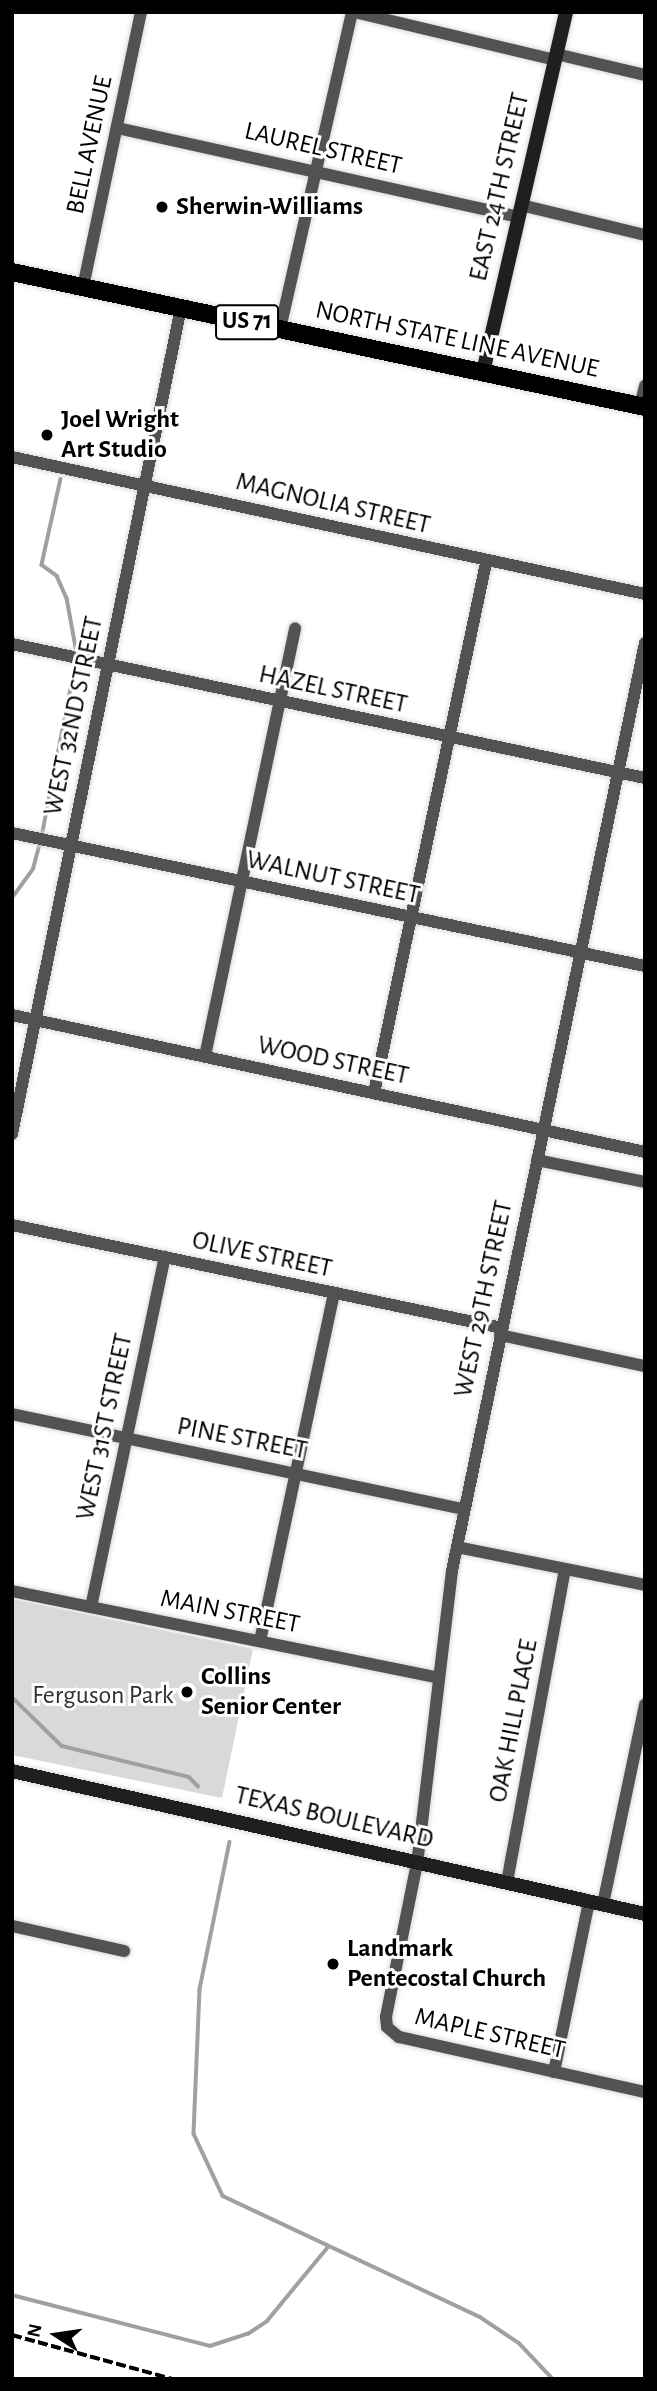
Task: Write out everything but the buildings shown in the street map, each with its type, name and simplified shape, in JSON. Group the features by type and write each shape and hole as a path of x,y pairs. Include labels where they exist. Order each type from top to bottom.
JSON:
{"main road":[{"name":"EAST 24TH STREET","path":"483,372 566,12"},
{"name":"NORTH STATE LINE AVENUE","path":"12,272 642,406"},
{"name":"TEXAS BOULEVARD","path":"12,1771 645,1914"}],"street":[{"name":"BELL AVENUE","path":"83,287 141,12"},
{"path":"280,329 353,12 645,75"},
{"name":"LAUREL STREET","path":"117,128 316,171 645,235"},
{"name":"WEST 32ND STREET","path":"12,1134 181,308"},
{"path":"642,406 645,386"},
{"name":"MAGNOLIA STREET","path":"12,457 145,484 486,563 645,594"},
{"path":"374,1093 486,563"},
{"path":"205,1056 295,628"},
{"name":"WEST 29TH STREET","path":"397,1969 417,1863 438,1678 464,1509 645,643"},
{"name":"HAZEL STREET","path":"12,644 645,778"},
{"name":"WALNUT STREET","path":"12,833 645,966"},
{"name":"WOOD STREET","path":"12,1015 645,1152"},
{"path":"537,1160 645,1182"},
{"name":"OLIVE STREET","path":"12,1225 334,1293 645,1366"},
{"name":"WEST 31ST STREET","path":"90,1607 165,1257"},
{"path":"260,1640 334,1293"},
{"name":"PINE STREET","path":"12,1415 464,1509"},
{"path":"457,1547 645,1585"},
{"name":"OAK HILL PLACE","path":"507,1882 565,1570"},
{"name":"MAIN STREET","path":"12,1591 438,1678"},
{"path":"554,2072 645,1704"},
{"path":"12,1926 124,1951"},
{"name":"MAPLE STREET","path":"397,1969 386,2017 391,2034 645,2092"}],"green space":[{"name":"Ferguson Park","path":"12,1599 253,1649 222,1798 12,1755"}],"waterway":[{"path":"61,479 42,565 57,576 67,598 77,653"},
{"path":"42,834 76,661"},
{"path":"12,898 33,869 40,842"},
{"path":"12,1697 62,1746 189,1777 198,1786"},
{"path":"230,1842 200,1990 194,2134 223,2196 480,2317 519,2343 553,2379"},
{"path":"12,2295 210,2346 248,2334 267,2321 328,2247"}],"railway":[{"path":"12,2335 173,2379"}],"place":[{"name":"Sherwin-Williams","path":"162,207"},
{"name":"Joel Wright Art Studio","path":"47,435"},
{"name":"Collins Senior Center","path":"187,1692"},
{"name":"Landmark Pentecostal Church","path":"333,1964"}]}
